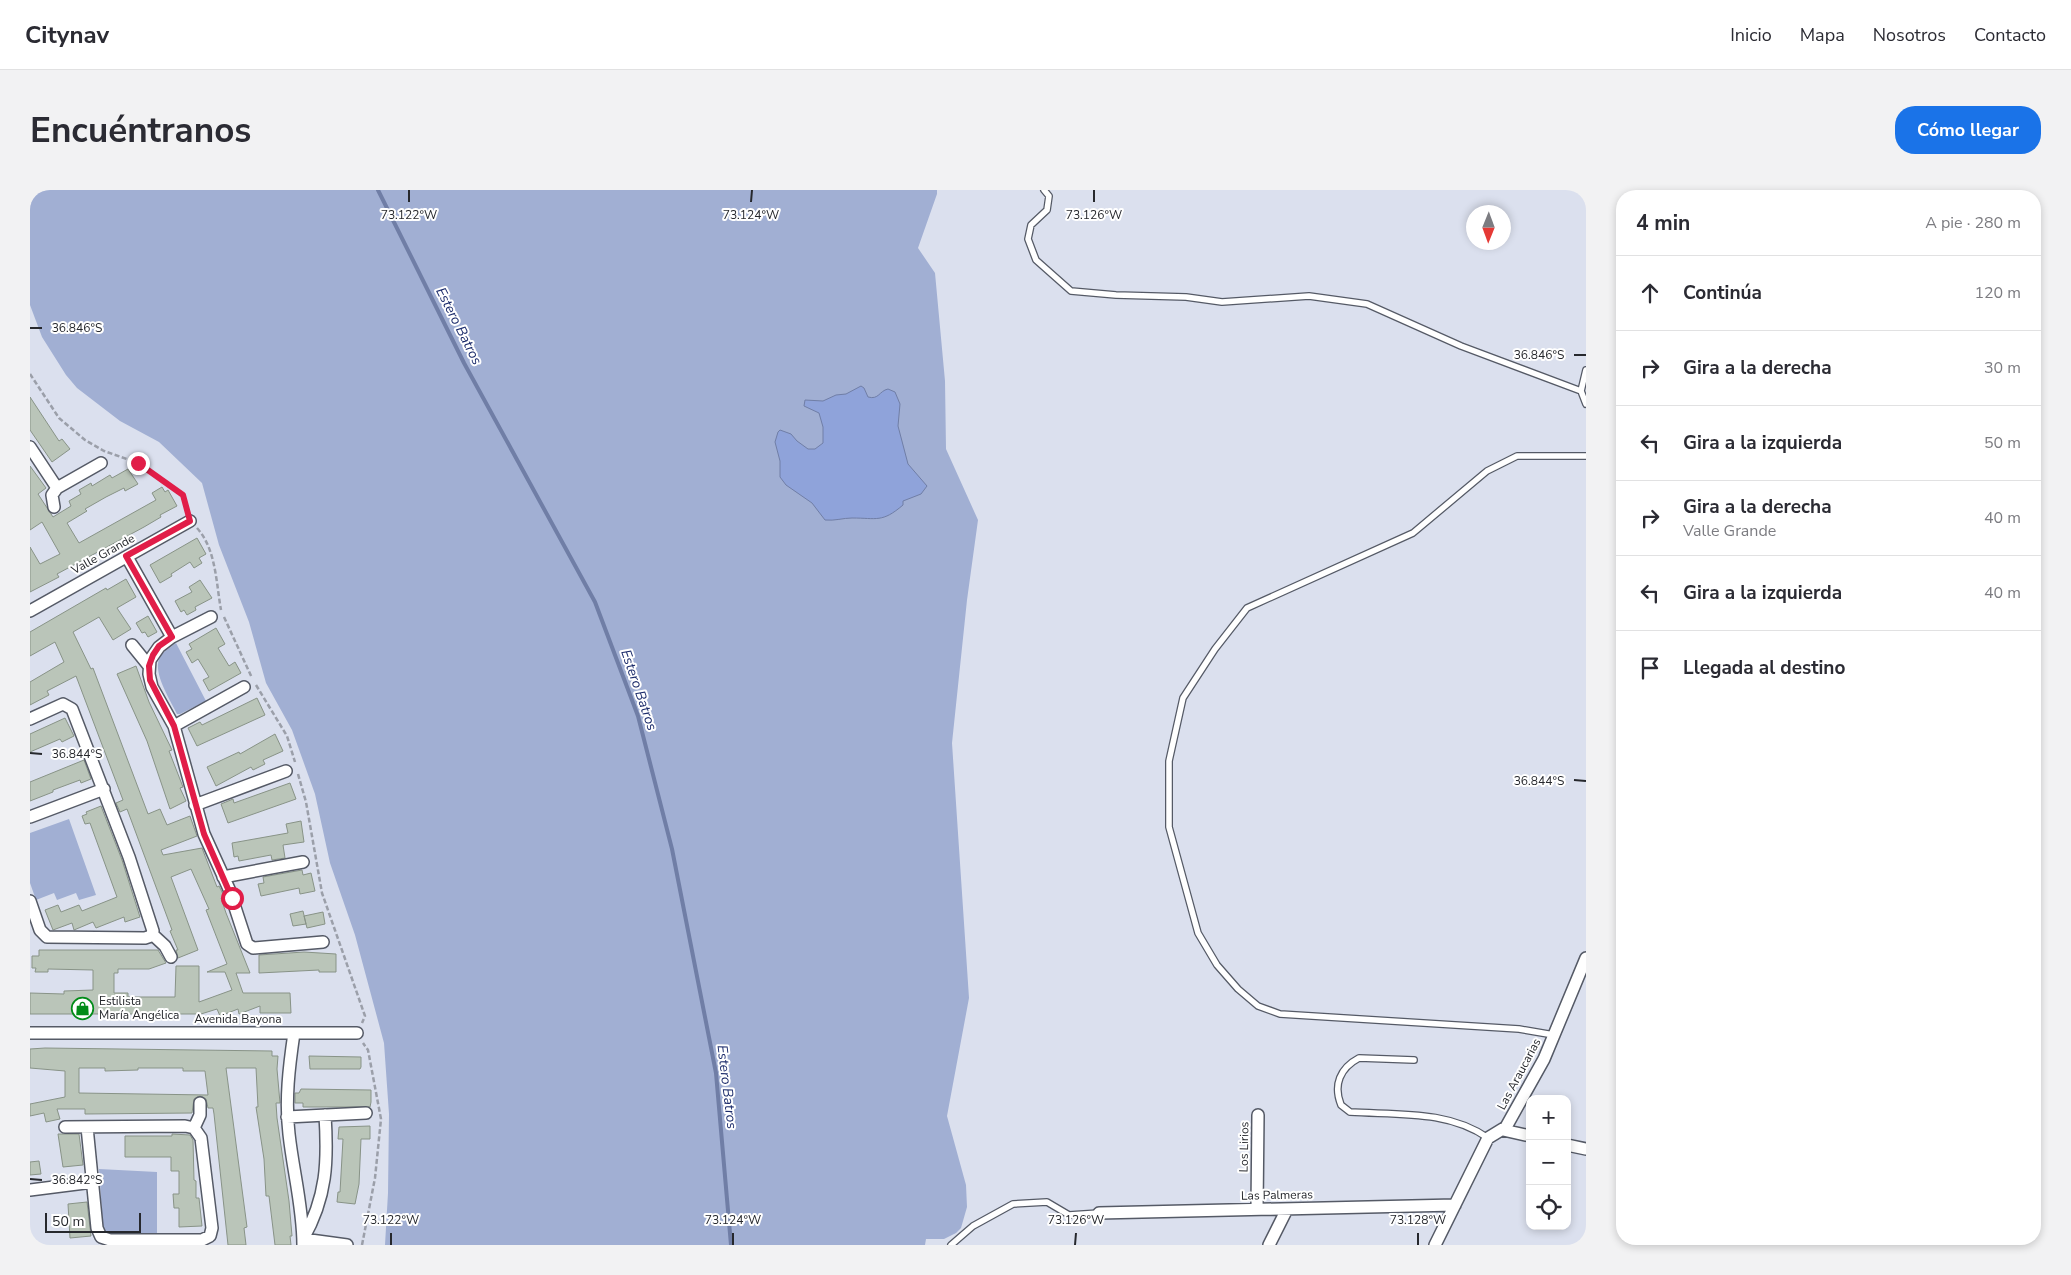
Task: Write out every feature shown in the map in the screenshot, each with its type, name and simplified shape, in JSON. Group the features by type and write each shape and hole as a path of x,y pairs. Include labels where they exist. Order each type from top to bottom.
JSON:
{"street":[{"path":"30,447 57,488"},
{"path":"54,507 52,495 57,488 101,463"},
{"name":"Valle Grande","path":"30,611 190,521"},
{"path":"126,556 172,637"},
{"path":"211,617 172,637 155,650 149,666 152,687 174,726 204,834 223,876 249,946 253,948 323,942"},
{"path":"132,644 149,666"},
{"path":"174,726 244,687"},
{"path":"30,719 60,705 70,706 104,789 153,926 152,934"},
{"path":"195,805 286,770"},
{"path":"30,817 104,789"},
{"path":"223,876 303,862"},
{"path":"30,901 41,932 47,937 145,938 152,934"},
{"path":"152,934 161,941 171,956"},
{"name":"Las Araucarias","path":"1488,1138 1493,1133 1503,1130 1544,1060 1586,958"},
{"name":"Avenida Bayona","path":"30,1033 357,1033"},
{"path":"294,1033 287,1117 299,1194 303,1242"},
{"path":"194,1128 200,1115 200,1103"},
{"path":"287,1117 366,1113"},
{"path":"303,1242 317,1212 324,1187 326,1156 325,1115"},
{"name":"Los Lirios","path":"1257,1210 1258,1115"},
{"path":"65,1127 185,1126 194,1128 201,1138 214,1240 105,1239 98,1231 87,1127"},
{"path":"1503,1130 1526,1135"},
{"path":"1435,1245 1456,1206 1488,1138"},
{"path":"1571,1146 1586,1150"},
{"path":"30,1190 92,1182"},
{"name":"Las Palmeras","path":"1099,1213 1456,1206"},
{"path":"1269,1245 1287,1209"},
{"path":"303,1242 347,1245"}],"lane":[{"path":"1044,190 1049,196 1047,210 1031,225 1028,239 1036,260 1071,291 1116,295 1186,296 1222,302 1310,296 1367,304 1461,346 1581,391"},
{"path":"1586,370 1581,391 1586,404"},
{"path":"1554,1035 1519,1029 1280,1014 1258,1006 1238,989 1217,965 1198,933 1169,828 1169,762 1183,698 1215,649 1247,608 1413,533 1487,471 1517,456 1586,456"},
{"path":"1414,1060 1359,1058 1352,1061 1346,1066 1339,1078 1337,1092 1340,1105 1350,1112 1444,1118 1467,1126 1488,1138"},
{"path":"951,1245 973,1226 1013,1204 1047,1202 1069,1215 1099,1213"}],"path":[{"path":"30,374 59,418 86,440 104,451 138,463 183,495 190,521"},
{"path":"357,1033 368,1050 381,1119 376,1178 362,1245"}],"shaded area":[{"path":"30,190 937,190 918,248 935,273 945,381 946,449 978,520 967,600 952,743 969,998 947,1116 966,1185 967,1207 961,1228 956,1233 944,1239 926,1239 925,1245 385,1245 389,1114 384,1043 355,935 330,863 315,794 292,730 266,683 249,622 219,545 202,483 159,442 120,421 77,388 66,375 42,337 30,305"},
{"path":"861,386 868,397 872,398 888,389 895,392 900,404 898,426 908,464 927,486 921,494 903,501 903,505 896,511 884,517 825,520 812,503 786,485 780,477 780,461 775,442 780,430 791,434 808,449 815,449 823,443 823,427 819,413 804,406 805,400 823,401 836,395 846,394"},
{"path":"176,643 206,701 180,714 177,714 166,692 158,666 159,659 163,653"},
{"path":"69,819 96,895 79,900 76,893 57,900 54,893 36,900 30,883 30,833"},
{"path":"99,1169 157,1172 157,1234 106,1233 103,1229"}],"building":[{"path":"30,397 59,441 62,439 70,449 52,462 30,430"},
{"path":"30,466 46,488 38,494 53,517 71,506 69,501 81,494 79,490 91,483 92,486 110,475 112,478 128,469 138,484 125,491 124,488 106,497 85,509 87,511 67,523 79,543 156,500 152,493 162,487 165,492 168,490 177,506 160,515 161,517 144,527 57,574 59,577 30,592 30,547 40,564 60,554 42,522 30,530"},
{"path":"197,538 206,554 199,558 202,563 194,568 190,562 160,583 150,565"},
{"path":"126,579 136,597 117,608 131,629 113,640 99,617 73,632 91,669 93,668 148,814 160,809 167,825 190,816 197,836 161,850 163,855 202,848 217,887 219,886 224,897 221,898 226,913 250,973 236,973 243,993 290,993 291,1013 260,1013 260,1006 239,1014 238,1009 220,1016 217,1009 201,1014 30,1014 30,993 64,994 64,991 93,990 93,970 48,969 48,972 35,972 36,968 32,968 32,956 39,956 39,950 158,950 166,963 149,969 118,969 118,973 114,973 114,993 128,993 128,997 175,997 176,966 199,966 199,1002 232,990 225,972 207,972 227,964 206,910 209,909 191,869 171,877 198,950 178,958 176,950 178,950 170,931 172,930 127,809 120,812 116,803 123,800 76,676 47,691 49,695 30,705 30,682 64,662 55,642 30,656 30,632 106,588 107,590"},
{"path":"200,580 212,598 195,607 196,610 187,615 184,610 181,612 175,601 192,592 189,587"},
{"path":"148,616 157,632 148,637 145,632 142,633 136,623"},
{"path":"216,628 225,644 218,648 229,666 235,662 241,673 209,691 203,680 209,677 198,659 192,663 186,652 192,649 189,644"},
{"path":"136,666 149,702 172,750 169,751 183,787 180,788 186,801 170,809 147,741 117,674"},
{"path":"257,698 265,715 197,746 188,728 200,722 202,725"},
{"path":"65,718 74,736 62,742 60,739 30,752 30,734"},
{"path":"275,734 283,751 263,760 265,764 253,770 251,767 216,786 207,767 239,752 240,754"},
{"path":"84,760 91,779 81,783 80,780 30,801 30,782"},
{"path":"290,783 296,799 228,823 221,804 233,799 234,803"},
{"path":"101,806 122,860 140,917 125,922 124,917 96,928 93,922 74,930 72,923 53,930 45,910 58,905 61,912 79,905 82,911 117,897 90,823 85,824 82,816 87,814 86,812"},
{"path":"301,821 304,842 283,845 285,858 272,860 271,855 239,861 238,856 234,857 232,843 288,833 286,824"},
{"path":"302,870 303,875 311,873 315,891 300,894 299,888 261,896 258,884 264,883 263,877"},
{"path":"303,911 306,924 293,926 290,914"},
{"path":"323,912 325,924 307,928 304,916"},
{"path":"304,952 336,954 336,972 319,972 319,970 259,973 259,955"},
{"path":"30,1049 272,1051 272,1056 278,1056 277,1069 280,1103 276,1103 277,1118 289,1201 291,1245 275,1245 269,1196 266,1196 264,1159 256,1107 258,1107 256,1068 226,1068 247,1227 244,1228 246,1245 228,1245 214,1114 213,1108 208,1108 206,1099 200,1096 194,1099 192,1113 85,1114 85,1109 57,1109 60,1119 46,1122 44,1113 30,1116 30,1104 65,1097 65,1071 30,1068","holes":["79,1068 105,1068 105,1071 138,1070 138,1068 183,1068 183,1071 205,1071 208,1095 79,1093"]},
{"path":"309,1056 361,1057 361,1067 360,1069 310,1069"},
{"path":"301,1089 371,1090 370,1107 303,1107 303,1103 295,1103 295,1093 299,1093"},
{"path":"370,1126 370,1139 361,1139 359,1184 355,1204 337,1202 338,1192 340,1192 343,1139 338,1139 339,1127"},
{"path":"58,1134 79,1134 83,1165 63,1167"},
{"path":"172,1134 190,1135 193,1140 194,1180 196,1181 196,1198 199,1198 202,1226 179,1227 179,1208 174,1208 173,1194 179,1194 179,1171 171,1171 171,1157 125,1157 125,1136 172,1136"},
{"path":"39,1161 41,1174 30,1175 30,1162"},
{"path":"87,1202 91,1236 70,1238 68,1204"}],"waterway":[{"name":"Estero Batros","path":"378,190 464,363 595,602 638,716 672,849 716,1073 731,1245"}],"place":[{"name":"Estilista María Angélica","path":"83,1008"}],"route":[{"path":"138,463 183,495 190,521 126,556 172,637 155,650 149,666 150,680 174,726 204,834 232,898"}]}
